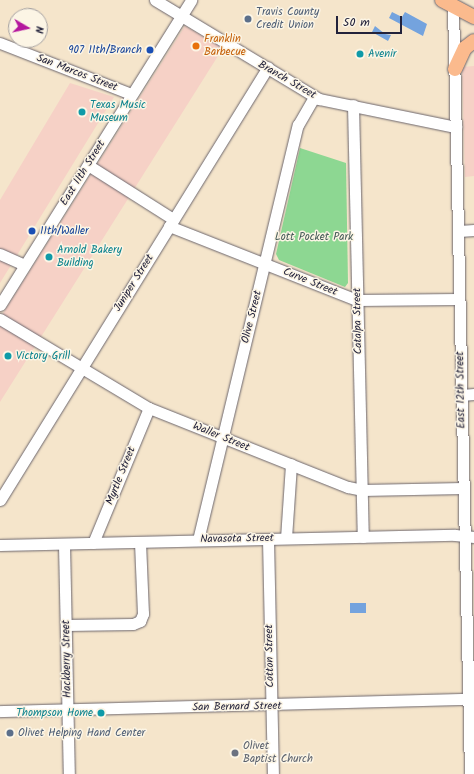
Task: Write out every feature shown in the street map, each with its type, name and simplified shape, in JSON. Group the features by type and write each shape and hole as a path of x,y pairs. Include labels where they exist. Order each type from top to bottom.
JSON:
{"main road":[{"path":"451,2 474,17"},
{"path":"455,69 465,48 474,40"}],"street":[{"name":"Branch Street","path":"155,0 268,66 314,97 456,127"},
{"name":"East 11th Street","path":"0,305 191,0"},
{"name":"East 12th Street","path":"451,2 455,69 459,231 458,299 463,488 469,537 471,700 470,774"},
{"name":"San Marcos Street","path":"2,47 131,94"},
{"name":"Juniper Street","path":"1,496 268,66"},
{"name":"Olive Street","path":"198,540 298,125 314,97"},
{"name":"Catalpa Street","path":"353,105 362,537"},
{"name":"Curve Street","path":"88,165 171,222 264,264 357,300 458,299"},
{"path":"459,231 474,230"},
{"path":"0,254 25,265"},
{"name":"Waller Street","path":"0,319 148,408 362,490 463,488"},
{"path":"461,394 474,394"},
{"name":"Myrtle Street","path":"93,543 148,408"},
{"path":"286,538 291,464"},
{"name":"Navasota Street","path":"0,545 286,538 469,537"},
{"name":"Cotton Street","path":"268,539 273,774"},
{"path":"66,626 133,624 140,621 143,614 140,542"},
{"name":"Hackberry Street","path":"64,544 69,774"},
{"name":"San Bernard Street","path":"0,711 271,706 471,700"}],"shaded area":[{"path":"185,26 223,48 0,402 0,318"},
{"path":"474,66 474,176 465,177 462,67"},
{"path":"70,83 114,97 0,283 0,200"}],"green space":[{"name":"Lott Pocket Park","path":"300,148 346,163 348,283 345,287 279,260 276,254"}],"water":[{"path":"392,12 402,17 405,12 427,24 423,36 389,18"},
{"path":"375,26 385,34 391,35 388,41 372,32"},
{"path":"350,603 366,603 366,613 350,613"}],"place":[{"name":"Travis County Credit Union","path":"248,19"},
{"name":"Franklin Barbecue","path":"196,46"},
{"name":"907 11th/Branch","path":"150,50"},
{"name":"Avenir","path":"360,54"},
{"name":"Texas Music Museum","path":"82,112"},
{"name":"11th/Waller","path":"32,231"},
{"name":"Arnold Bakery Building","path":"49,257"},
{"name":"Victory Grill","path":"8,356"},
{"name":"Thompson Home","path":"101,713"},
{"name":"Olivet Helping Hand Center","path":"10,733"},
{"name":"Olivet Baptist Church","path":"235,753"}]}
